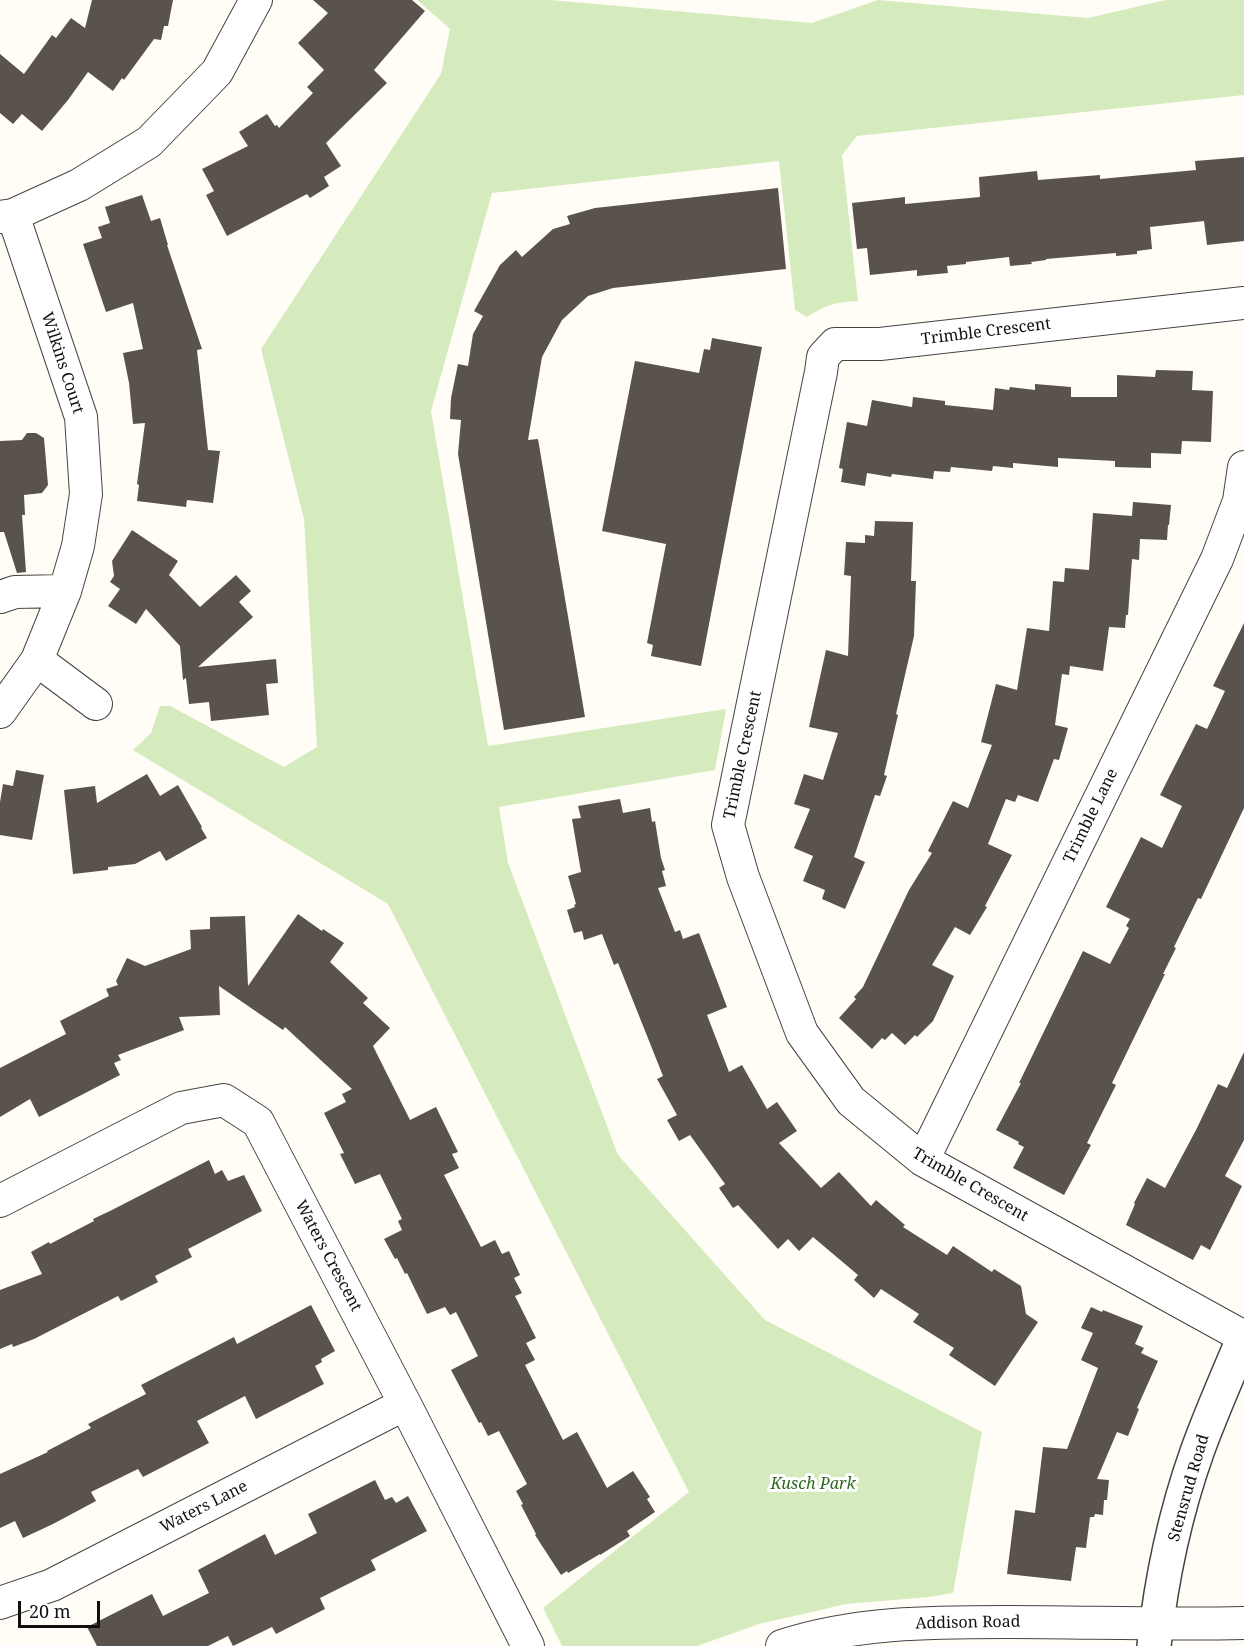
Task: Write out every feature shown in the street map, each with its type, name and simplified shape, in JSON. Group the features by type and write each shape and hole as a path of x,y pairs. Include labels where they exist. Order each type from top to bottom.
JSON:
{"street":[{"path":"6,216 79,185 149,142 216,72 256,0"},
{"name":"Wilkins Court","path":"0,712 37,660 65,591 78,546 86,495 81,417 6,216"},
{"path":"1244,303 1244,314"},
{"name":"Trimble Crescent","path":"1244,303 880,344 835,344 822,357 819,383 728,825 744,877 802,1033 851,1101 923,1160 1244,1337"},
{"name":"Trimble Lane","path":"923,1160 1216,559 1239,501 1244,467"},
{"path":"0,597 15,592 65,591"},
{"path":"37,660 96,704"},
{"name":"Waters Crescent","path":"0,1201 181,1107 224,1100 258,1122 528,1646"},
{"name":"Stensrud Road","path":"1156,1635 1165,1574 1184,1494 1211,1415 1244,1337"},
{"name":"Waters Lane","path":"0,1603 52,1585 405,1404"},
{"name":"Addison Road","path":"782,1646 799,1640 857,1628 933,1622 1156,1635 1244,1623"}],"green space":[{"name":"Kusch Park","path":"417,0 550,0 812,23 878,0 1088,18 1166,0 1244,0 1244,95 857,136 842,155 858,301 831,305 807,317 795,310 779,161 492,193 431,411 488,746 726,709 715,770 499,807 508,863 618,1155 765,1320 982,1432 953,1593 846,1604 759,1624 697,1646 562,1646 543,1608 689,1492 388,904 133,750 151,733 160,706 170,706 284,767 317,747 304,519 261,349 441,74 450,29"}],"building":[{"path":"92,0 173,0 168,26 164,26 161,40 154,39 124,80 122,78 113,91 88,72 42,131 22,114 13,124 0,113 0,54 24,74 52,35 56,38 71,18 85,28"},
{"path":"313,0 412,0 425,11 374,70 387,83 326,143 341,166 324,177 329,186 310,198 307,194 227,236 206,195 214,191 202,169 248,146 239,132 267,114 279,128 313,93 307,87 324,70 298,43 328,13"},
{"path":"1244,157 1244,241 1207,245 1204,221 1150,227 1152,249 1137,251 1137,254 1116,256 1116,253 1046,259 1031,262 1032,264 1010,266 1009,257 966,262 966,264 947,266 948,273 917,276 917,270 870,275 867,248 857,249 852,203 905,197 905,204 980,197 979,177 1037,171 1038,180 1100,175 1100,179 1196,170 1195,161"},
{"path":"778,188 786,269 613,288 588,296 562,320 542,357 528,440 538,439 585,717 504,730 458,454 461,420 450,419 451,398 458,364 468,366 473,334 483,316 474,311 500,265 516,250 522,257 553,229 570,224 567,216 595,208"},
{"path":"142,195 151,221 160,218 202,349 197,350 208,450 220,451 213,503 187,500 186,507 137,501 145,423 133,424 123,353 143,349 133,303 106,312 83,244 102,238 98,227 110,223 105,207"},
{"path":"712,338 762,347 701,666 651,656 653,645 647,643 666,544 602,531 635,361 699,373 704,349 710,350"},
{"path":"1156,370 1193,371 1192,390 1213,391 1211,442 1182,441 1181,454 1151,453 1151,468 1115,467 1115,461 1058,458 1058,467 1013,463 1013,468 993,466 992,471 951,467 950,472 934,471 933,479 892,474 891,477 867,473 865,486 841,482 843,469 839,468 847,422 867,426 872,400 912,407 913,397 945,401 945,405 993,410 995,388 1035,390 1035,384 1071,387 1071,397 1117,397 1117,375 1155,377"},
{"path":"27,433 36,433 44,438 48,485 42,493 24,495 25,515 22,515 26,572 17,573 4,532 0,532 0,441 22,440"},
{"path":"1133,502 1171,505 1167,540 1140,539 1139,560 1132,559 1125,628 1109,627 1103,671 1070,666 1069,675 1062,674 1055,725 1068,728 1059,760 1054,759 1038,802 1018,795 1015,802 1006,799 988,844 1012,855 985,906 987,907 970,935 955,927 932,965 954,976 933,1021 905,1045 892,1033 885,1040 882,1038 872,1049 839,1018 856,999 854,997 863,987 909,890 932,853 928,851 953,801 968,808 992,745 981,742 996,684 1017,690 1027,628 1049,631 1053,581 1064,582 1065,568 1089,570 1093,513 1132,516"},
{"path":"875,521 913,522 911,581 916,581 914,636 884,775 887,776 880,796 875,795 854,857 865,862 845,909 822,899 825,890 803,881 813,856 794,848 810,809 794,804 804,774 823,780 838,733 809,727 826,650 848,656 851,576 844,575 846,542 865,543 865,535 874,536"},
{"path":"132,530 178,561 169,575 200,607 236,575 251,591 239,602 253,617 198,667 276,659 278,683 266,684 269,715 211,721 209,702 189,704 186,678 183,680 180,646 146,609 136,624 108,606 120,589 110,582 114,576 112,561"},
{"path":"1244,623 1244,808 1201,899 1198,898 1174,947 1176,948 1163,974 1165,974 1112,1083 1116,1085 1087,1143 1091,1145 1064,1195 1013,1168 1024,1147 996,1130 1021,1083 1019,1083 1083,951 1110,964 1129,928 1126,926 1130,919 1106,907 1141,837 1162,848 1182,806 1160,795 1196,724 1207,729 1225,691 1213,686"},
{"path":"16,770 44,775 32,840 0,835 0,802 3,784 13,786"},
{"path":"147,774 160,796 178,785 207,838 166,861 160,851 135,864 73,874 64,790 95,786 97,803"},
{"path":"620,799 623,813 650,808 652,822 655,821 665,870 662,871 666,886 658,888 675,932 680,930 683,939 699,933 727,1007 707,1015 729,1072 742,1065 767,1109 777,1102 797,1131 779,1143 821,1188 839,1172 871,1206 876,1200 905,1225 903,1227 947,1255 953,1246 992,1272 994,1269 1021,1286 1026,1314 1038,1322 995,1386 949,1355 954,1348 913,1322 919,1314 881,1289 874,1298 854,1280 858,1275 813,1237 799,1251 788,1239 778,1249 738,1205 733,1208 719,1188 725,1184 690,1135 679,1141 667,1120 677,1115 657,1079 663,1076 618,963 614,965 602,934 584,940 582,931 574,933 567,910 575,907 576,904 568,876 581,872 572,819 581,818 578,806"},
{"path":"298,914 344,943 330,962 368,998 363,1003 390,1028 373,1046 410,1120 436,1107 458,1152 452,1154 459,1168 444,1175 481,1247 495,1240 502,1254 509,1251 520,1275 514,1278 522,1293 515,1296 536,1338 526,1343 535,1360 525,1365 563,1440 577,1432 607,1488 633,1471 650,1497 647,1499 655,1512 627,1531 630,1536 568,1573 567,1571 561,1575 535,1535 516,1491 527,1484 499,1431 488,1436 451,1370 478,1356 456,1312 450,1315 445,1307 427,1314 407,1273 405,1274 384,1239 402,1230 398,1221 402,1219 380,1174 355,1184 340,1154 344,1153 324,1113 346,1102 342,1094 352,1089 285,1027 283,1030 219,986 220,1015 179,1017 184,1030 118,1055 121,1060 114,1063 120,1075 39,1117 30,1099 0,1117 0,1068 66,1034 60,1021 109,996 106,989 118,985 116,981 127,958 145,966 191,949 190,930 210,929 210,917 245,916 248,986"},
{"path":"1244,1052 1244,1140 1225,1176 1242,1186 1210,1250 1201,1245 1193,1260 1126,1225 1147,1178 1165,1188 1218,1084 1227,1088"},
{"path":"209,1160 215,1174 222,1170 228,1181 244,1175 262,1211 188,1249 192,1257 155,1276 158,1282 121,1301 118,1296 34,1339 0,1349 0,1290 42,1274 31,1252"},
{"path":"311,1305 335,1351 321,1359 322,1362 315,1366 324,1384 256,1419 245,1396 197,1421 209,1443 143,1477 138,1469 91,1492 96,1501 23,1538 15,1521 0,1528 0,1474 48,1452 91,1428 88,1424 146,1394 141,1385 234,1337 237,1344"},
{"path":"1091,1307 1143,1326 1135,1344 1144,1348 1141,1353 1158,1361 1137,1408 1139,1409 1128,1436 1117,1432 1097,1479 1109,1480 1107,1500 1104,1500 1103,1515 1095,1514 1094,1517 1090,1517 1086,1548 1076,1547 1071,1581 1007,1574 1015,1510 1035,1513 1043,1447 1067,1449 1098,1368 1081,1360 1093,1333 1081,1328"},
{"path":"375,1480 385,1500 392,1497 396,1503 408,1496 427,1531 371,1560 376,1570 320,1598 325,1609 276,1634 272,1627 233,1646 228,1636 208,1646 97,1646 87,1627 152,1594 163,1616 209,1593 198,1570 265,1534 275,1555 317,1533 308,1514"}]}
